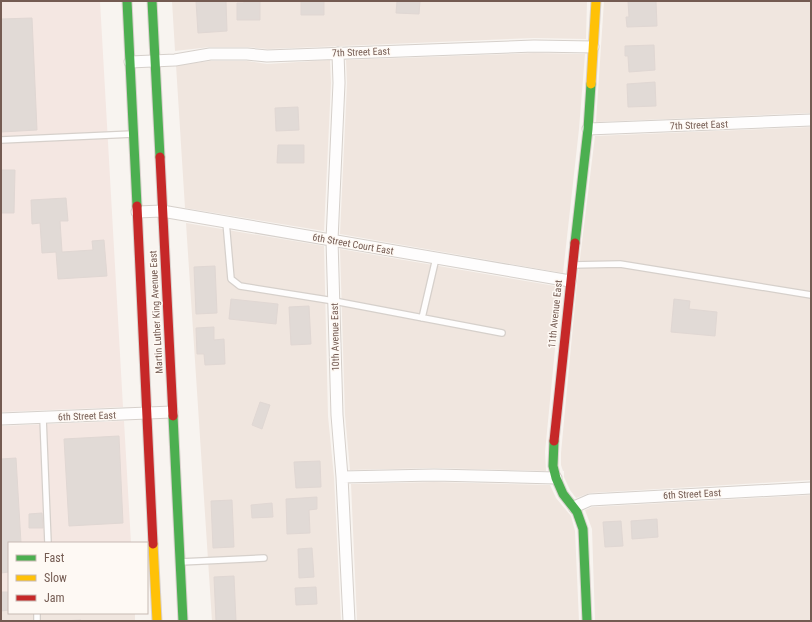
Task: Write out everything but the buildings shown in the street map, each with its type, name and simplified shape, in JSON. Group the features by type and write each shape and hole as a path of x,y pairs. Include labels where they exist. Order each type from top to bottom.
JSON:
{"street":[{"name":"Martin Luther King Avenue East","path":"127,1 147,414 150,548 157,621"},
{"name":"Martin Luther King Avenue East","path":"152,1 183,621"},
{"name":"11th Avenue East","path":"587,621 584,530 574,507 563,494 556,478 553,466 553,453 570,282 588,129 596,1"},
{"name":"7th Street East","path":"130,62 175,60 210,54 247,54 267,56 534,46 593,47"},
{"name":"10th Avenue East","path":"338,53 339,83 332,240 337,415 342,477 349,621"},
{"name":"7th Street East","path":"588,129 811,120"},
{"name":"6th Street Court East","path":"137,212 162,211 570,282"},
{"name":"6th Street East","path":"1,419 172,412"},
{"path":"342,477 434,475 556,478"},
{"name":"6th Street East","path":"574,507 590,500 811,488"}],"lane":[{"path":"1,140 133,134"},
{"path":"226,222 232,279 240,286 334,301 502,333"},
{"path":"422,318 436,258"},
{"path":"572,265 620,264 811,295"},
{"path":"43,418 48,542"},
{"path":"180,562 264,558"}],"shaded area":[{"path":"1,1 100,1 123,407 1,412"},
{"path":"172,1 587,1 586,39 534,38 268,49 247,47 210,47 175,51"},
{"path":"604,1 811,1 811,113 596,122"},
{"path":"534,53 585,54 579,129 563,273 340,234 347,83 346,60"},
{"path":"330,60 331,83 324,231 185,208 176,65 210,61 247,61 267,64"},
{"path":"811,127 811,480 590,493 576,498 570,490 564,477 564,471 561,465 561,453 577,283 595,136"},
{"path":"186,223 324,246 328,416 334,477 341,621 212,621"},
{"path":"340,249 561,287 545,452 546,471 434,468 350,470 345,415"},
{"path":"124,421 131,542 8,542 8,603 1,604 1,426"},
{"path":"434,482 550,485 556,498 571,516 575,531 579,621 357,621 351,484"},
{"path":"811,495 811,621 595,621 592,529 585,510 592,507"},
{"path":"8,603 8,614 135,614 135,621 1,621 1,604"}],"traffic: fast":[{"path":"127,1 137,206"},
{"path":"152,1 160,157"},
{"path":"575,243 588,129 591,84"},
{"path":"173,416 183,621"},
{"path":"554,441 553,466 556,478 563,494 577,512 583,529 587,621"}],"traffic: slow":[{"path":"591,84 596,1"},
{"path":"153,544 157,621"}],"traffic: jam":[{"path":"160,157 173,416"},
{"path":"137,206 153,544"},
{"path":"554,441 575,243"}]}
